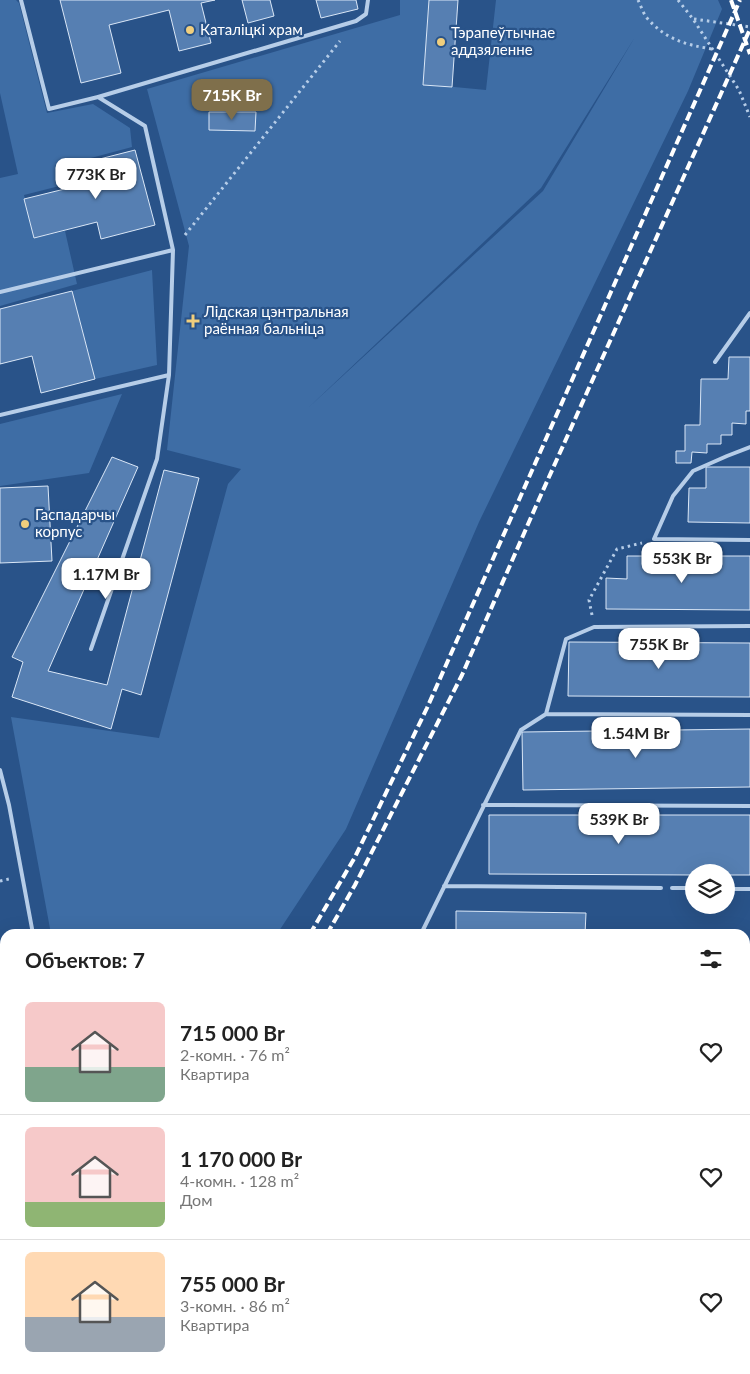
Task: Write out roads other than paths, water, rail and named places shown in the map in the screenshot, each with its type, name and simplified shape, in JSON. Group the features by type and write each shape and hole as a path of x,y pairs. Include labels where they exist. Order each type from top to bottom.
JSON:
{"lane":[{"path":"21,0 49,109 98,97 356,21 366,14 368,0"},
{"path":"90,649 156,459 169,375 173,250 144,126 98,97"},
{"path":"0,292 173,250"},
{"path":"715,362 750,313"},
{"path":"0,415 169,375"},
{"path":"750,447 693,471 673,496 654,540 750,540"},
{"path":"546,714 566,639 594,627 750,626"},
{"path":"423,929 520,730 546,714 750,715"},
{"path":"0,770 7,797 32,929"},
{"path":"0,799 7,797"},
{"path":"484,805 750,806"},
{"path":"444,886 660,888"},
{"path":"672,888 685,888"},
{"path":"735,889 750,889"}],"railway":[{"path":"731,0 750,54"},
{"path":"313,929 355,857 427,708 740,0"},
{"path":"330,929 355,885 462,675 750,29"}],"place":[{"name":"Каталіцкі храм","path":"190,30"},
{"name":"Тэрапеўтычнае аддзяленне","path":"441,42"},
{"name":"Лідская цэнтральная раённая бальніца","path":"193,321"},
{"name":"Гаспадарчы корпус","path":"25,524"}]}
